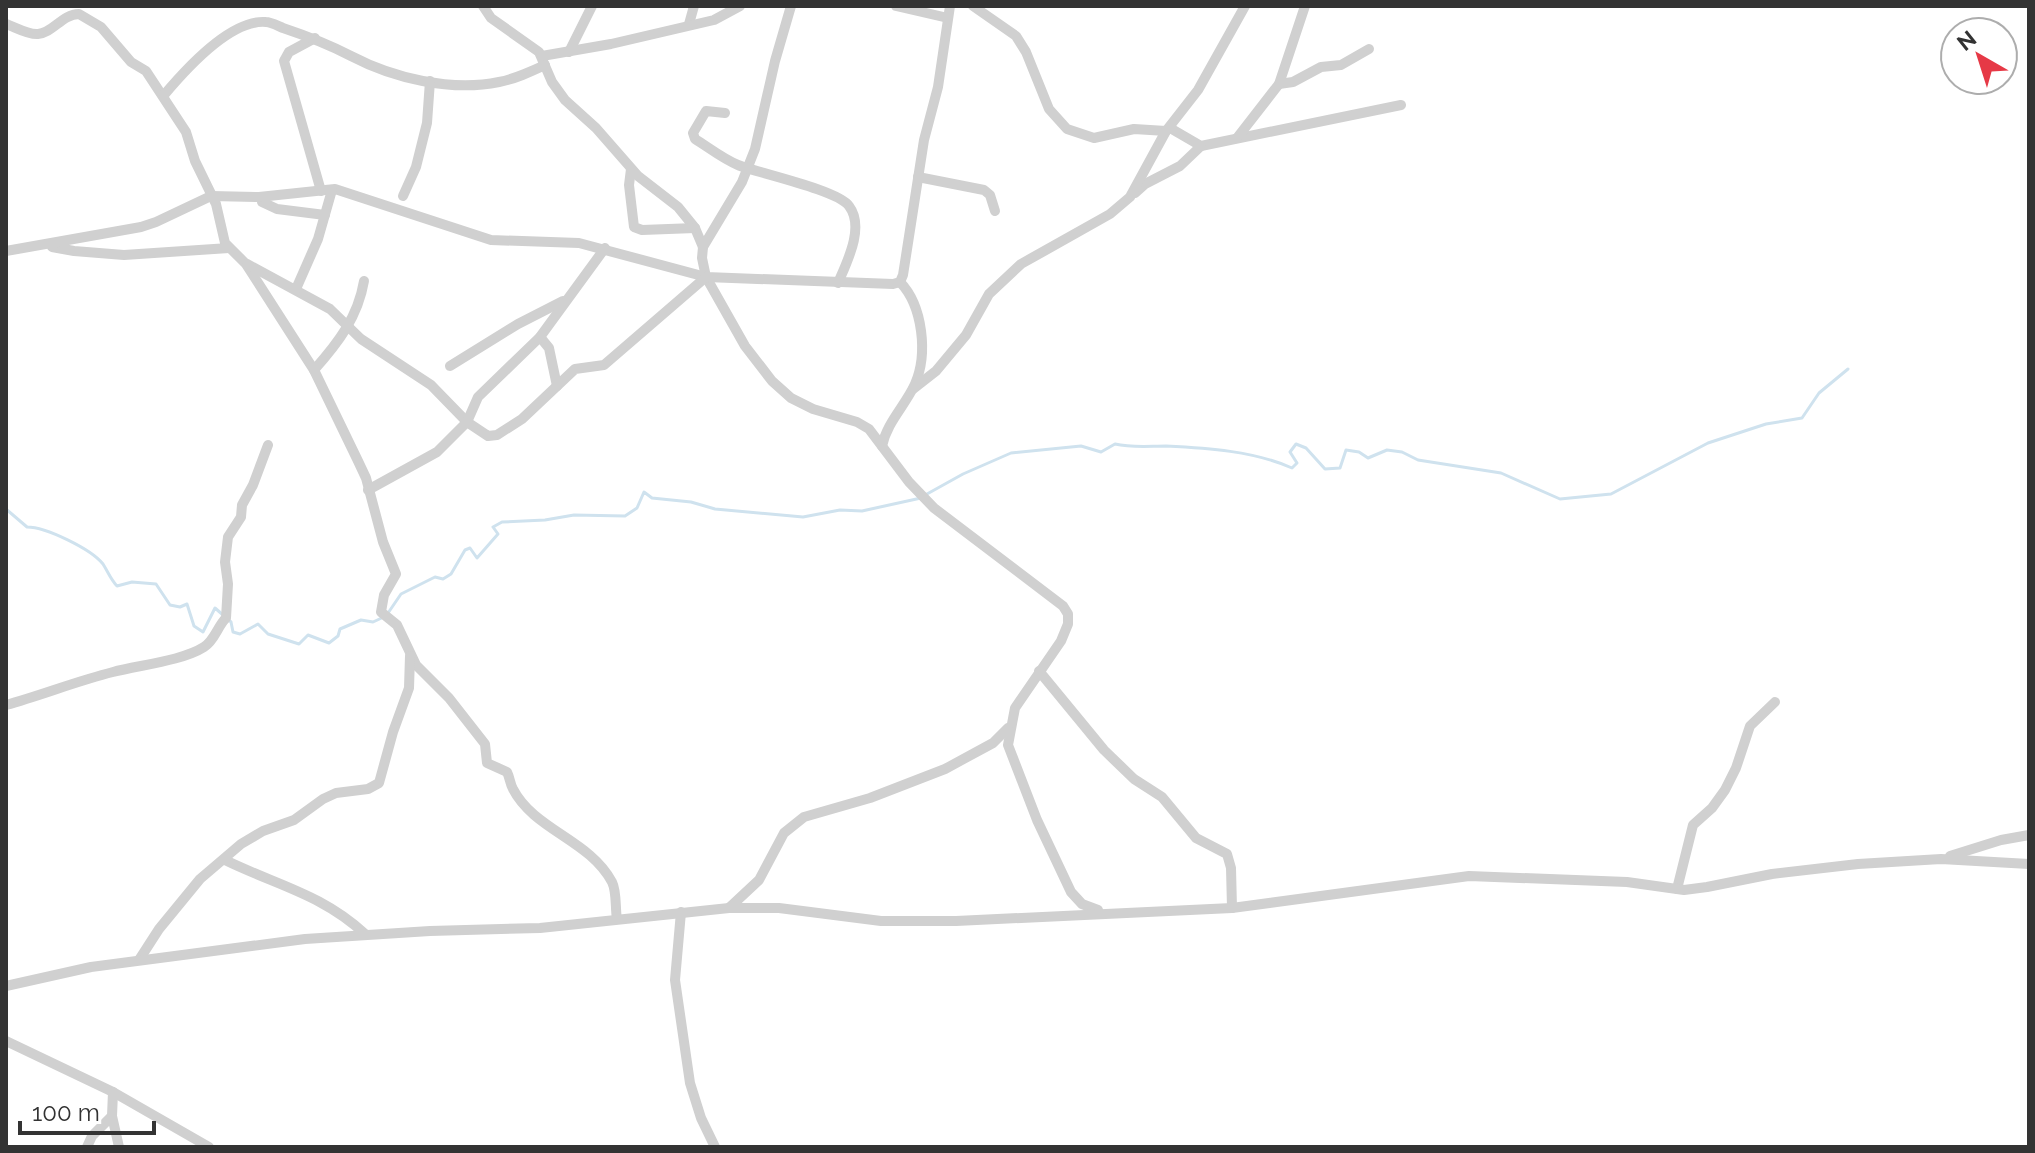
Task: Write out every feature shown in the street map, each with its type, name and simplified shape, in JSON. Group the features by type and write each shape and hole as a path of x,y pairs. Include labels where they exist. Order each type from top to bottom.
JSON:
{"street":[{"path":"483,6 491,18 532,45 565,100 596,128 631,169 671,199 695,228 703,247"},
{"path":"569,52 592,6"},
{"path":"689,24 694,6"},
{"path":"164,95 213,45 244,25 266,22 315,38 381,69 430,81 495,83 513,79 543,60 714,20 740,6"},
{"path":"729,908 759,880 791,825 814,811 870,798 945,769 1003,735 1025,690 1061,641 1068,624 1068,614 1063,606 934,508 909,482 869,429 857,422 813,409 791,398 772,381 745,346 706,277 703,247 742,182 755,149 791,6"},
{"path":"896,6 948,18"},
{"path":"913,389 920,357 919,326 914,302 900,282 928,121 938,87 950,6"},
{"path":"973,6 1016,36 1026,52 1049,109 1067,129 1094,138 1134,129 1168,130 1201,146"},
{"path":"1130,197 1168,130 1198,90 1245,6"},
{"path":"1237,138 1279,84 1305,6"},
{"path":"6,24 42,34 69,15 79,14 111,35 131,62 146,71 164,95 186,132 216,204 222,236 229,248 246,264 314,370 358,461 396,574 384,595 381,612 397,625 410,656 421,671 449,698 485,744 487,763 507,772 512,789 527,807 576,842 609,877 614,888 617,919"},
{"path":"296,289 318,239 325,215 326,190 284,61 289,52 315,38"},
{"path":"1279,84 1293,82 1321,67 1341,65 1369,49"},
{"path":"403,196 416,167 427,123 430,81"},
{"path":"882,446 895,415 913,389 936,371 966,335 989,294 1021,264 1110,214 1145,184 1180,166 1201,146 1401,105"},
{"path":"725,113 706,111 693,133 695,139 736,164 838,198 849,205 855,226 851,252 838,283"},
{"path":"631,169 634,227 642,230 695,228"},
{"path":"918,177 984,190 990,195 995,211"},
{"path":"6,251 149,224 211,196 259,197 326,190 458,227 491,240 579,243 706,277 881,285 900,282"},
{"path":"262,202 277,209 325,215"},
{"path":"41,245 124,255 229,248"},
{"path":"368,490 437,452 467,422 478,397 540,337 605,248"},
{"path":"246,264 330,309 373,348 431,385 467,422 488,436 497,435 522,419 575,369 604,365 706,277"},
{"path":"314,370 342,337 360,300 364,281"},
{"path":"450,366 518,324 569,298"},
{"path":"540,337 549,348 557,386"},
{"path":"6,705 111,672 202,649 212,640 218,625 226,618 228,537 241,517 242,505 268,445"},
{"path":"139,960 159,929 200,879 241,844 263,831 294,820 336,793 368,789 379,783 409,688 410,656"},
{"path":"1039,671 1087,732 1131,776 1162,797 1196,838 1227,854 1231,868 1232,908"},
{"path":"1677,889 1693,825 1712,808 1725,790 1750,726 1775,702"},
{"path":"1011,719 1008,745 1037,820 1075,898 1103,912"},
{"path":"1941,859 1987,843 2029,835"},
{"path":"6,986 91,967 305,939 540,928 729,908 779,908 832,917 897,922 1006,919 1232,908 1469,876 1615,882 1677,889 1707,887 1794,871 1941,859 2029,864"},
{"path":"225,860 307,893 345,916 365,934"},
{"path":"681,912 675,980 690,1083 701,1118 715,1147"},
{"path":"6,1041 113,1092 209,1147"},
{"path":"113,1092 112,1116 119,1147"},
{"path":"87,1147 92,1136 112,1116"}],"waterway":[{"path":"927,494 1011,453 1081,446 1101,452 1115,444 1230,451 1292,468 1297,463 1290,452 1296,444 1306,448 1325,469 1340,468 1346,450 1359,452 1368,458 1387,450 1402,452 1418,460 1501,473 1560,499 1611,494 1708,443 1766,424 1802,418 1819,393 1848,369"},
{"path":"6,509 27,527 56,535 89,552 103,564 117,586 132,582 156,584 170,605 180,607 187,604 194,626 203,632 215,608 231,622 233,632 240,634 258,624 268,634 299,644 308,635 329,643 338,636 340,629 361,620 373,622 386,616 401,594 435,577 443,579 451,574 465,550 470,548 477,558 498,534 493,527 502,522 574,515 625,516 637,508 644,492 652,498 691,502 715,509 803,517 840,510 862,511 921,498"}]}
